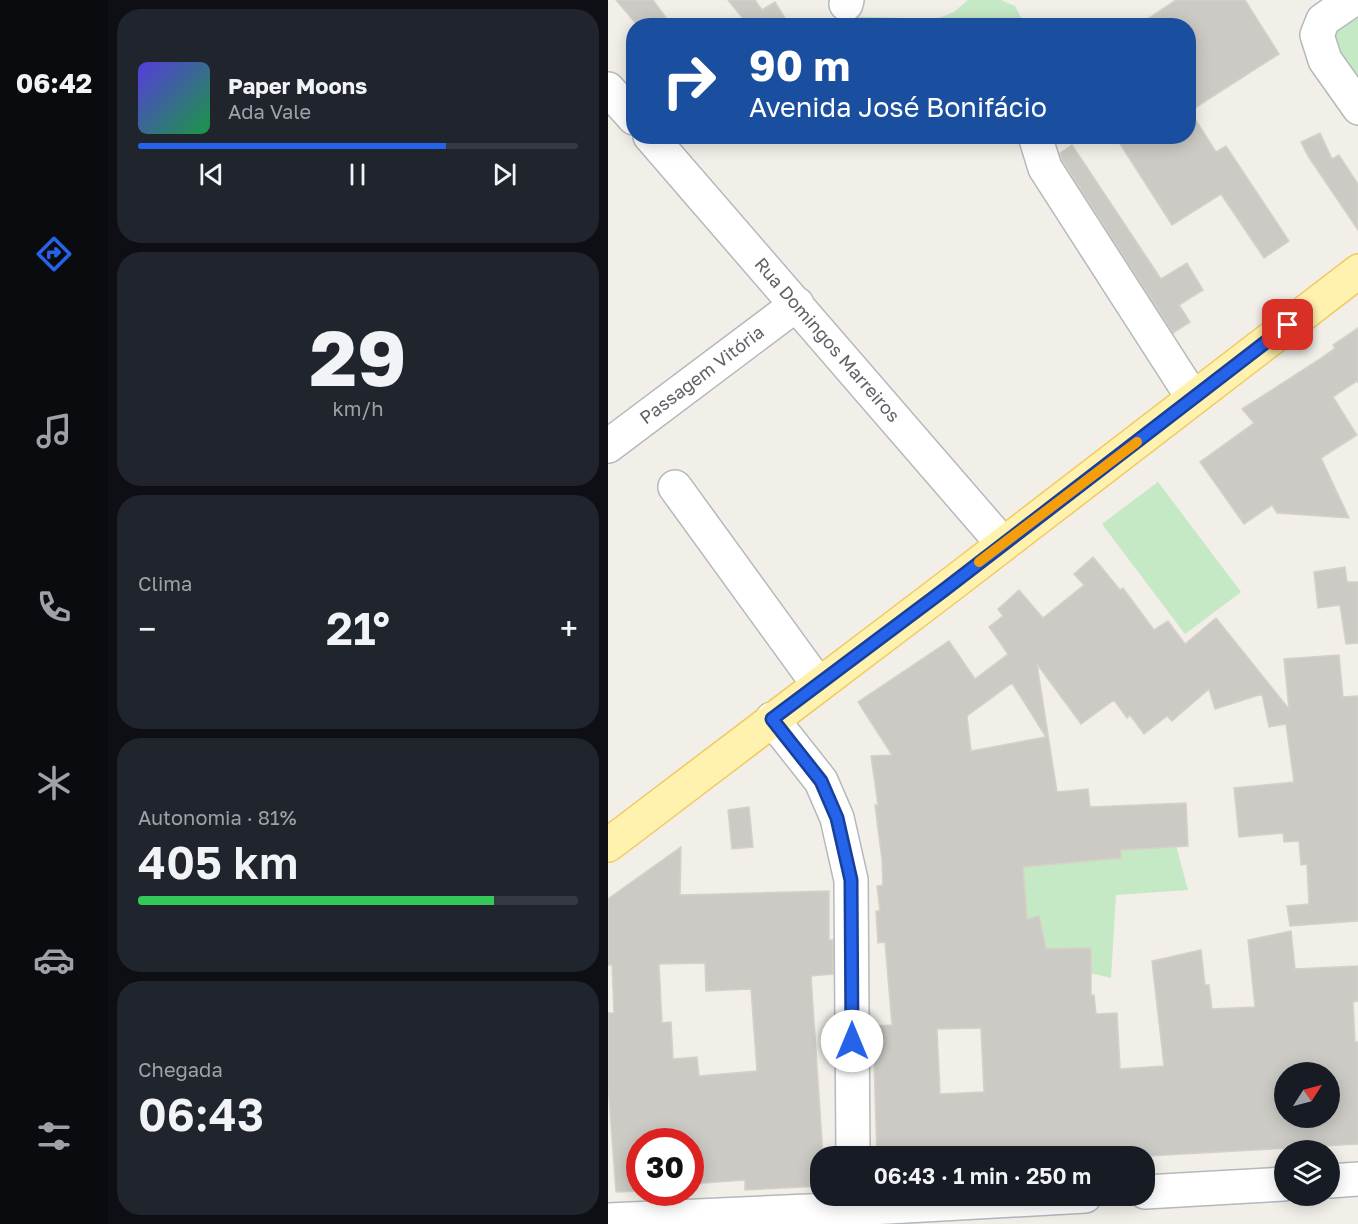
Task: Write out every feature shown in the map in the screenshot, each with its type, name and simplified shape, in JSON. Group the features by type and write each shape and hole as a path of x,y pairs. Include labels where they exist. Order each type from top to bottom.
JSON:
{"main road":[{"path":"608,845 1358,271"}],"street":[{"path":"1352,0 1323,20 1317,35 1325,60 1358,108"},
{"path":"608,89 626,109"},
{"name":"Rua Domingos Marreiros","path":"657,144 1003,544"},
{"path":"1038,144 1045,168 1193,398"},
{"name":"Passagem Vitória","path":"608,446 797,304"},
{"path":"675,487 818,684"},
{"path":"772,719 821,781 837,818 851,880 853,1146"},
{"path":"1340,1180 1358,1179"},
{"path":"1155,1191 1274,1185"},
{"path":"608,1220 919,1206"}],"green space":[{"path":"968,0 1001,0 1015,6 1021,18 939,18 954,12"},
{"path":"1358,4 1358,97 1331,56 1330,24"},
{"path":"844,16 905,18 844,18"},
{"path":"1158,482 1241,592 1185,634 1102,524"},
{"path":"1175,842 1188,890 1116,895 1111,978 1007,953 1015,844"}],"building":[{"path":"616,0 653,0 666,18 631,18"},
{"path":"728,0 755,0 762,10 775,2 785,18 743,18"},
{"path":"1176,0 1245,0 1279,54 1196,107 1196,18 1149,18"},
{"path":"1196,120 1216,152 1226,146 1289,241 1264,258 1221,194 1172,225 1120,144 1196,144"},
{"path":"1320,133 1332,159 1339,155 1358,184 1358,230 1301,142"},
{"path":"1072,145 1161,279 1187,263 1203,290 1179,305 1190,322 1173,333 1062,160 1060,153"},
{"path":"1358,328 1358,383 1357,381 1333,397 1357,435 1321,458 1349,518 1277,513 1272,505 1244,524 1200,462 1254,423 1242,409 1320,359 1335,348 1333,345"},
{"path":"1093,557 1120,590 1123,588 1154,630 1168,621 1185,644 1216,618 1289,709 1284,659 1339,655 1343,697 1358,696 1358,921 1290,926 1287,906 1309,904 1307,864 1301,865 1299,841 1284,842 1283,833 1239,837 1234,788 1294,782 1286,724 1269,727 1262,694 1215,709 1209,689 1172,721 1167,716 1144,734 1130,715 1127,718 1114,700 1081,724 1037,664 1057,792 1088,789 1090,807 1186,803 1188,846 1121,850 1121,858 1023,867 1027,919 1039,916 1046,949 1091,948 1091,995 1094,995 1096,1014 1117,1013 1120,1069 1164,1066 1152,961 1201,950 1205,985 1209,985 1212,1009 1255,1007 1248,940 1291,931 1295,969 1358,966 1358,1001 1353,1002 1355,1042 1358,1042 1358,1144 1340,1145 1340,1140 1274,1140 1274,1149 1155,1156 1155,1146 877,1146 873,1026 892,1025 885,942 878,943 876,911 880,911 877,886 883,885 875,805 878,805 871,756 892,755 858,702 949,641 975,679 1008,654 989,627 1003,616 998,609 1019,590 1043,618 1084,585 1074,574","holes":["1012,683 1046,737 971,751 967,716","981,1028 984,1092 940,1094 937,1029"]},
{"path":"1345,567 1347,582 1358,582 1358,643 1346,644 1340,605 1318,608 1314,572"},
{"path":"749,807 753,847 732,849 728,810"},
{"path":"681,847 680,895 829,891 829,940 833,940 833,974 811,976 822,1146 810,1146 810,1187 745,1190 745,1180 704,1183 704,1128 626,1128 626,1192 616,1192 608,1084 608,1013 614,1013 612,965 608,965 608,899","holes":["705,963 706,991 751,989 757,1071 699,1076 697,1057 673,1059 671,1022 662,1023 659,964"]}],"slow traffic":[{"path":"979,562 1137,442"}],"route":[{"path":"852,1041 851,880 837,818 821,781 772,719 944,590 1288,325"}]}
